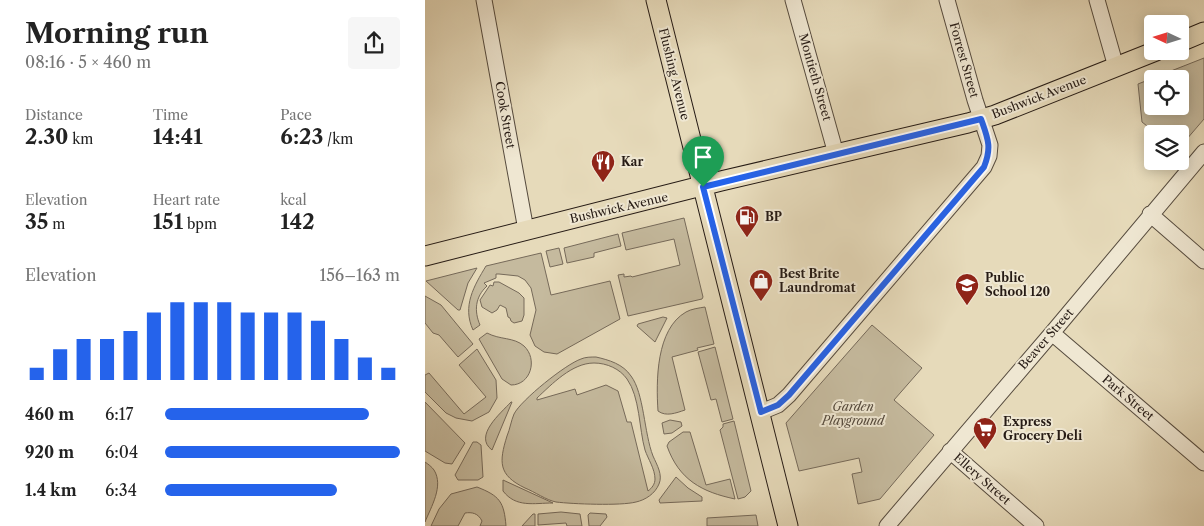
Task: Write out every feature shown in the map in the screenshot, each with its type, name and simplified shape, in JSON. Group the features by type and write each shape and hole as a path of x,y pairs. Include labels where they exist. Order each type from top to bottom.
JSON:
{"main road":[{"name":"Flushing Avenue","path":"656,0 789,526"},
{"path":"1189,38 1204,32"},
{"name":"Bushwick Avenue","path":"425,256 981,119 1144,56"}],"street":[{"name":"Cook Street","path":"484,0 526,230"},
{"name":"Montieth Street","path":"793,0 836,154"},
{"name":"Forrest Street","path":"761,412 778,405 789,395 984,167 989,156 990,145 947,0"},
{"path":"1097,0 1116,67"},
{"name":"Beaver Street","path":"887,526 1052,334 1204,152"},
{"path":"1151,214 1204,261"},
{"name":"Park Street","path":"1052,334 1204,463"},
{"name":"Ellery Street","path":"950,451 1036,526"}],"green space":[{"path":"1204,58 1204,119 1189,136 1189,125 1146,125 1142,122 1138,84 1144,82 1144,115 1189,115 1189,70 1174,70"},
{"path":"684,218 702,299 628,316 618,275 624,274 624,277 632,277 680,265 674,239 626,250 622,233"},
{"path":"618,234 621,246 594,253 594,257 567,263 564,248"},
{"path":"559,248 563,264 550,267 546,251"},
{"path":"541,253 551,295 610,281 620,319 557,354 544,352 535,346 530,335 536,310 531,288 525,280 518,276 496,274 496,278 484,283 487,286 478,299 476,309 480,325 473,330 470,321 469,304 477,281 486,266"},
{"path":"477,268 468,283 460,310 426,281"},
{"path":"494,282 499,282 519,293 524,298 522,321 514,323 511,321 506,308 500,305 492,313 482,307 480,300 490,285 493,286"},
{"path":"425,296 441,305 473,344 458,357 439,335 433,333 425,323"},
{"path":"705,307 714,344 672,357 685,410 671,414 661,413 658,411 657,385 663,343 676,320 688,311"},
{"path":"663,317 667,318 655,342 637,326 638,324"},
{"name":"Garden Playground","path":"872,325 922,368 894,400 934,435 880,499 858,504 852,474 862,472 859,458 799,471 786,423"},
{"path":"487,333 516,341 528,351 531,358 530,370 528,376 523,381 511,385 502,379 479,339"},
{"path":"715,347 733,419 722,422 716,399 711,400 698,352"},
{"path":"477,349 496,380 497,398 489,412 472,421 456,418 446,413 425,392 425,375 429,373 464,414 486,397 459,365"},
{"path":"594,357 611,361 624,368 631,376 639,392 650,447 659,470 660,481 655,491 639,501 608,504 556,502 544,498 516,483 505,473 503,467 504,445 514,414 518,408 534,392 565,368 583,358","holes":["599,363 608,365 624,375 631,386 637,404 645,450 655,475 654,484 648,491 631,422 627,422 618,391 606,385 577,395 575,389 537,400 549,387 570,370 586,364"]},
{"path":"425,402 465,443 452,464 445,463 425,451"},
{"path":"511,402 492,450 487,444 487,432 496,418"},
{"path":"670,420 681,422 682,426 672,433 664,434 662,423"},
{"path":"734,421 751,491 745,497 738,499 720,430 723,424"},
{"path":"683,432 690,432 706,485 730,479 735,499 712,493 702,488 693,483 678,468 667,446 669,442"},
{"path":"473,442 481,445 483,477 478,480 458,480 455,475"},
{"path":"425,462 434,470 438,483 433,503 425,522"},
{"path":"676,477 702,497 702,501 660,503 659,500"},
{"path":"503,480 553,503 532,504 514,500 503,491"},
{"path":"477,487 496,497 502,505 506,526 480,526 482,521 477,515 465,513 458,526 431,526 439,509 451,494"},
{"path":"561,512 580,514 582,526 567,526 566,523 538,525 538,514"},
{"path":"590,513 606,514 607,517 600,526 589,526 588,515"},
{"path":"535,514 535,526 522,526"},
{"path":"756,515 758,526 707,526 707,518"}],"place":[{"name":"Kar","path":"603,183"},
{"name":"BP","path":"747,238"},
{"name":"Best Brite Laundromat","path":"761,302"},
{"name":"Public School 120","path":"967,306"},
{"name":"Express Grocery Deli","path":"985,450"}],"route":[{"path":"981,119 990,145 989,156 984,167 789,395 778,405 761,412 703,187 981,119"}]}
